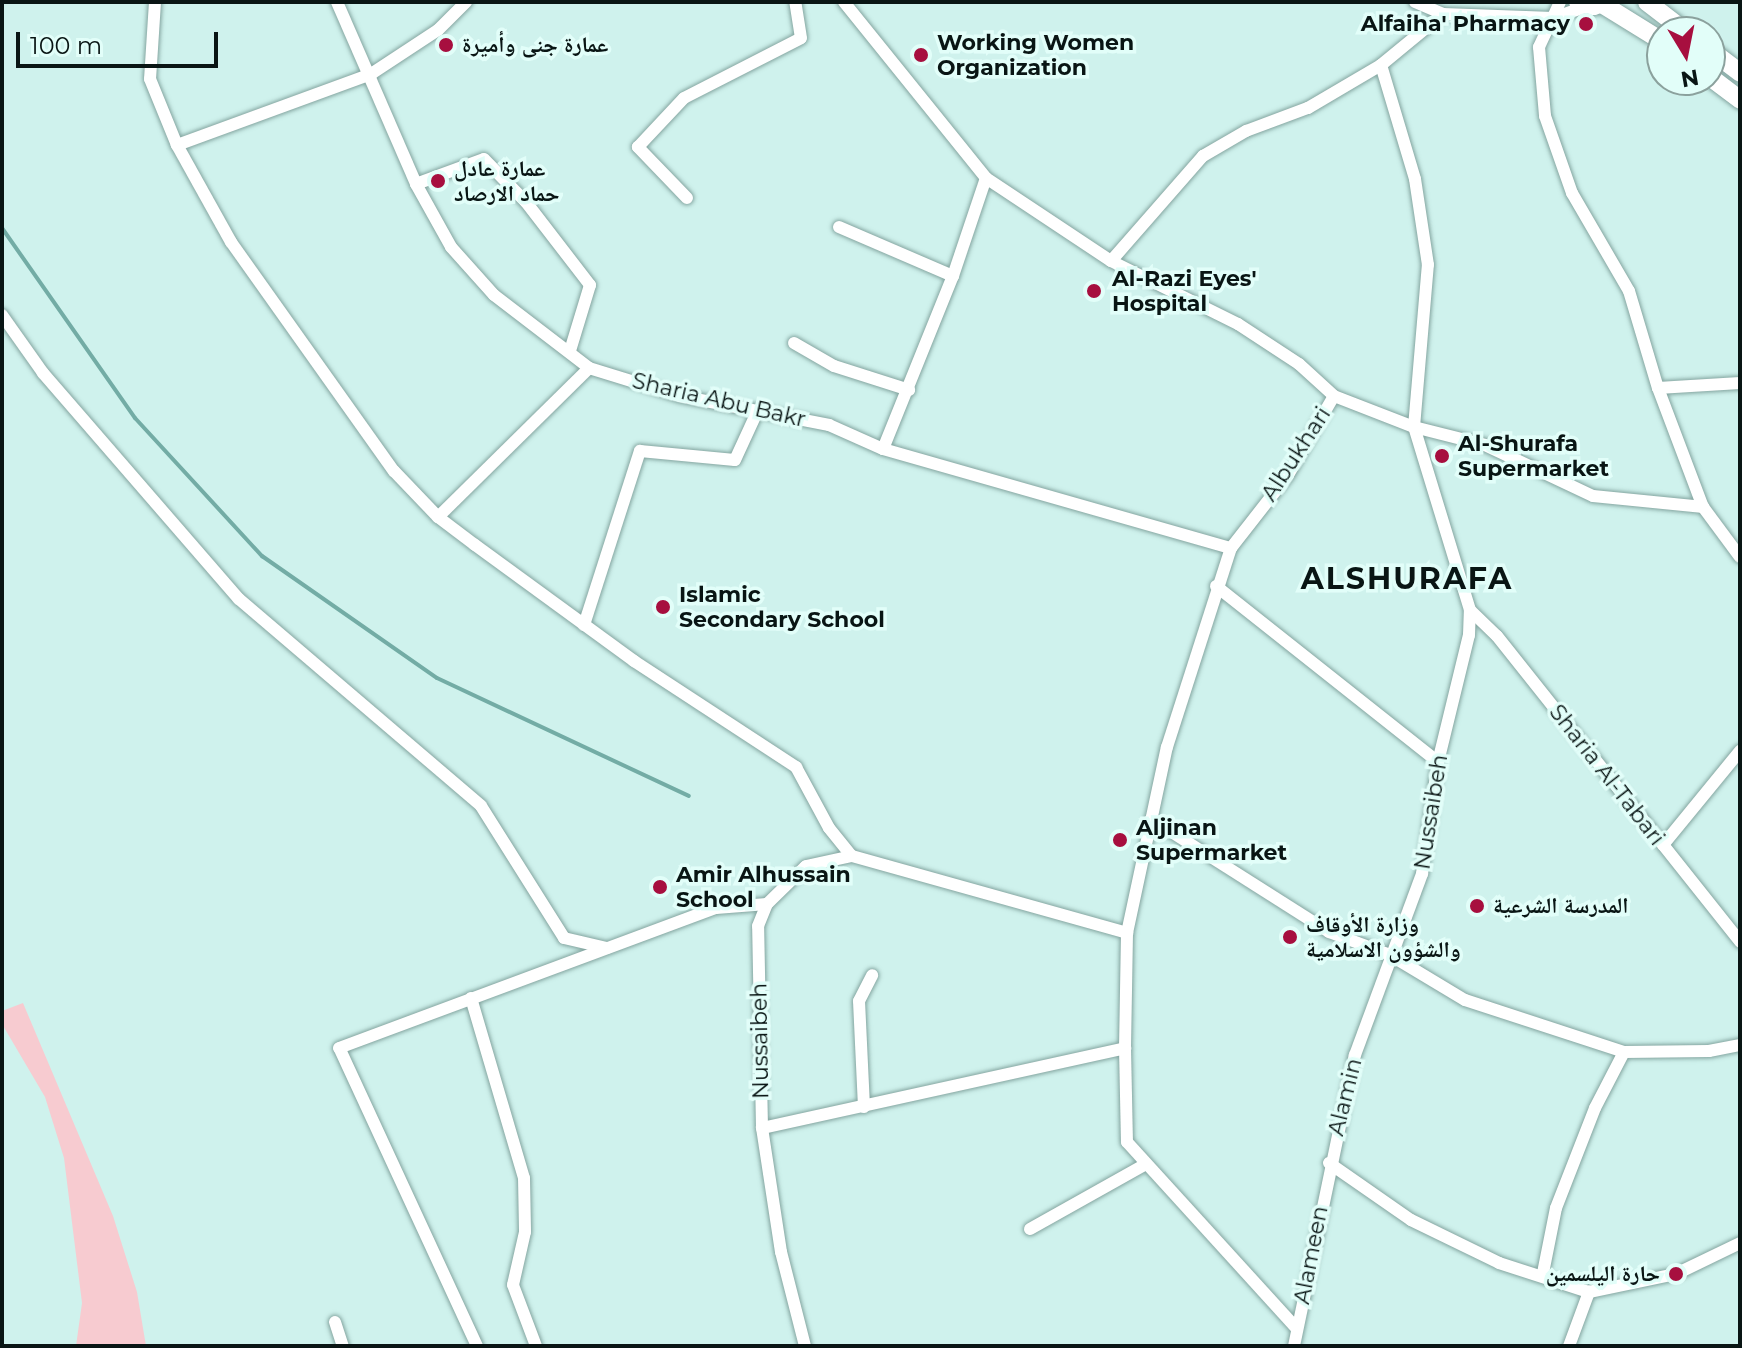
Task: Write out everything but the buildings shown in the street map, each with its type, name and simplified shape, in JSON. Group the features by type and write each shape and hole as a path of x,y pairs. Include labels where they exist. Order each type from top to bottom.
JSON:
{"main road":[{"path":"1593,3 1646,32"},
{"path":"1649,3 1666,16"}],"street":[{"path":"155,2 150,79 177,145 231,242 333,392 394,471 438,517 584,625 796,767 829,828 852,856"},
{"name":"Sharia Abu Bakr","path":"337,2 371,74 416,184 451,247 494,295 589,368 680,396 829,425 883,449"},
{"path":"177,145 371,74 438,30 466,2"},
{"path":"687,198 638,147 684,98 801,38 795,2"},
{"path":"865,2 848,6 986,178 1111,261 1238,324 1299,364 1334,396"},
{"path":"1415,2 1443,14 1553,18 1593,3"},
{"path":"1560,2 1539,47 1545,116 1572,193 1629,291 1658,388 1703,507 1740,557"},
{"path":"1111,261 1203,156 1246,131 1308,108 1381,65 1443,14"},
{"path":"1381,65 1415,179 1428,265 1414,427"},
{"path":"416,184 484,159 526,202 590,285 570,351"},
{"path":"986,178 953,276 883,449 1231,548"},
{"path":"839,227 953,276"},
{"path":"2,315 43,373 239,599 481,806 564,938 607,948"},
{"path":"794,343 834,366 909,390"},
{"path":"438,517 589,368"},
{"path":"1658,388 1740,383"},
{"name":"Albukhari","path":"1151,819 1216,586 1231,548 1288,475 1334,396 1414,427 1485,445 1593,496 1703,507"},
{"path":"584,625 640,451 735,460 758,410"},
{"name":"Nussaibeh","path":"1390,955 1422,874 1438,762 1470,610 1414,427"},
{"path":"1216,586 1438,762"},
{"name":"Sharia Al-Tabari","path":"1470,610 1497,636 1740,942"},
{"path":"1663,845 1740,751"},
{"path":"1296,1328 1146,1164 1123,1130 1127,933 1151,819 1329,932 1390,955 1465,1000 1624,1052 1709,1051 1740,1045"},
{"path":"477,1346 339,1048 716,908 767,904 806,866 852,856 1127,933"},
{"name":"Nussaibeh","path":"767,904 758,926 762,1128 1125,1048"},
{"name":"Alamin","path":"1390,955 1355,1055 1329,1163 1411,1220 1499,1263 1543,1273 1589,1292"},
{"path":"864,1107 859,1001 872,975"},
{"path":"471,998 524,1178 525,1232 513,1285 536,1346"},
{"path":"1543,1273 1556,1208 1595,1108 1624,1052"},
{"path":"762,1128 781,1252 805,1346"},
{"name":"Alameen","path":"1294,1346 1329,1163"},
{"path":"1030,1229 1146,1164"},
{"path":"1569,1346 1589,1292 1676,1274 1740,1243"},
{"path":"335,1322 343,1346"}],"shaded area":[{"path":"23,1003 113,1216 137,1292 146,1346 76,1346 82,1303 64,1158 45,1097 2,1024 2,1011"}],"waterway":[{"path":"2,228 135,418 262,556 437,678 689,796"}],"place":[{"name":"Alfaiha' Pharmacy","path":"1586,24"},
{"name":"عمارة جنى وأميرة","path":"446,45"},
{"name":"Working Women Organization","path":"921,55"},
{"name":"عمارة عادل حماد الارصاد","path":"438,181"},
{"name":"Al-Razi Eyes' Hospital","path":"1094,291"},
{"name":"Al-Shurafa Supermarket","path":"1442,456"},
{"name":"Islamic Secondary School","path":"663,607"},
{"name":"Aljinan Supermarket","path":"1120,840"},
{"name":"Amir Alhussain School","path":"660,887"},
{"name":"المدرسة الشرعية","path":"1477,906"},
{"name":"وزارة الأوقاف والشؤون الاسلامية","path":"1290,937"},
{"name":"حارة اليلسمين","path":"1676,1274"}],"district":[{"name":"ALSHURAFA","path":"1407,579"}]}
